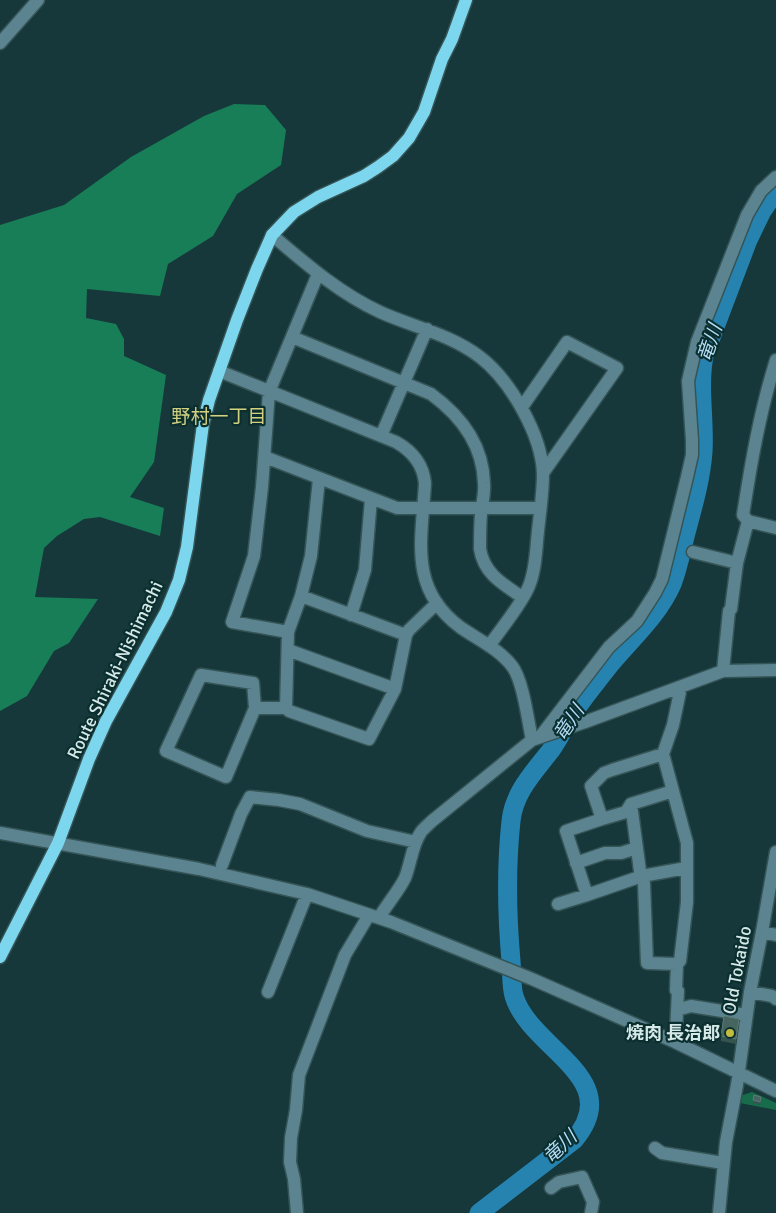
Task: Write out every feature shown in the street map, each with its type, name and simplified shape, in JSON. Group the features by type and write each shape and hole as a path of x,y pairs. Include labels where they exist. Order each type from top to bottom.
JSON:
{"main road":[{"name":"Route Shiraki-Nishimachi","path":"0,957 58,843 89,759 106,721 166,612 179,580 187,547 203,424 209,400 272,235 294,212 318,197 364,176 378,167 393,156 409,138 424,112 442,59 452,40 466,0"}],"street":[{"path":"0,43 38,0"},
{"path":"297,1213 294,1179 290,1162 299,1075 345,955 374,916 398,890 421,832 432,821 540,737 609,647 637,621 662,579 692,455 688,381 697,342 747,215 761,191 776,177"},
{"path":"272,235 318,274 344,292 381,312 456,342 481,358 502,378 522,407 536,444 543,473 535,564 529,587 489,646"},
{"path":"288,632 232,622 254,556 265,457 269,392 318,274"},
{"path":"381,436 427,329"},
{"path":"292,337 431,394 461,420 473,438 483,470 484,484 480,549 485,566 498,581 522,597"},
{"path":"522,407 567,342 617,368 543,473"},
{"path":"775,364 758,424 743,515 748,521 776,528"},
{"path":"219,371 381,436 407,449 421,465 424,473 424,507 420,549 421,565 427,587 437,603 457,625 489,646 512,666 540,737"},
{"path":"265,457 397,508 540,508"},
{"path":"286,708 288,632 301,596 311,556 319,479"},
{"path":"351,615 365,570 370,499"},
{"path":"723,671 729,611 731,609 737,563 748,521"},
{"path":"693,552 737,563"},
{"path":"301,596 406,635"},
{"path":"255,708 286,708 289,711 370,739 396,690 406,635 437,603"},
{"path":"288,650 396,690"},
{"path":"540,737 723,671 776,670"},
{"path":"201,675 253,684 255,708 226,777 166,751 201,675"},
{"path":"676,1032 677,964 680,961 687,902 687,843 663,754 673,725 681,687"},
{"path":"602,819 591,786 604,773 663,754"},
{"path":"587,895 566,831 626,812 631,804 673,791"},
{"path":"222,866 241,814 250,797 300,804 367,831 416,842"},
{"path":"631,804 640,871 644,883 647,962 677,964"},
{"path":"0,833 199,869 307,894 374,916 422,933 532,979 675,1042 776,1091"},
{"path":"576,863 606,853 621,853 637,848"},
{"name":"Old Tokaido","path":"719,1213 723,1163 746,1015 776,852"},
{"path":"558,904 642,876 686,868"},
{"path":"268,992 307,894"},
{"path":"762,932 776,935"},
{"path":"750,992 776,998"},
{"path":"677,1010 691,1006 746,1015"},
{"path":"655,1148 662,1153 723,1163"},
{"path":"551,1188 559,1182 582,1177 593,1202 591,1213"}],"green space":[{"path":"234,104 265,105 286,130 281,165 237,194 213,236 168,264 160,296 87,289 86,318 116,324 124,339 124,356 166,375 154,462 130,497 164,508 160,536 100,517 84,519 57,536 44,548 35,597 98,599 69,643 54,651 27,696 0,711 0,225 64,205 131,157 204,116"},
{"path":"752,1092 776,1103 776,1110 740,1103 740,1096"}],"building":[{"name":"焼肉 長治郎","path":"724,1016 739,1019 736,1039 721,1036"},
{"path":"754,1095 761,1097 760,1102 753,1100"}],"waterway":[{"name":"竜川","path":"479,1213 574,1140 587,1118 589,1099 583,1081 523,1015 514,996 508,891 509,838 513,811 520,792 551,750 578,706 659,607 672,584 695,500 702,462 702,368 704,356 748,240 762,211 776,191"}],"place":[{"name":"焼肉 長治郎","path":"730,1033"}],"district":[{"name":"野村一丁目","path":"219,417"}]}
